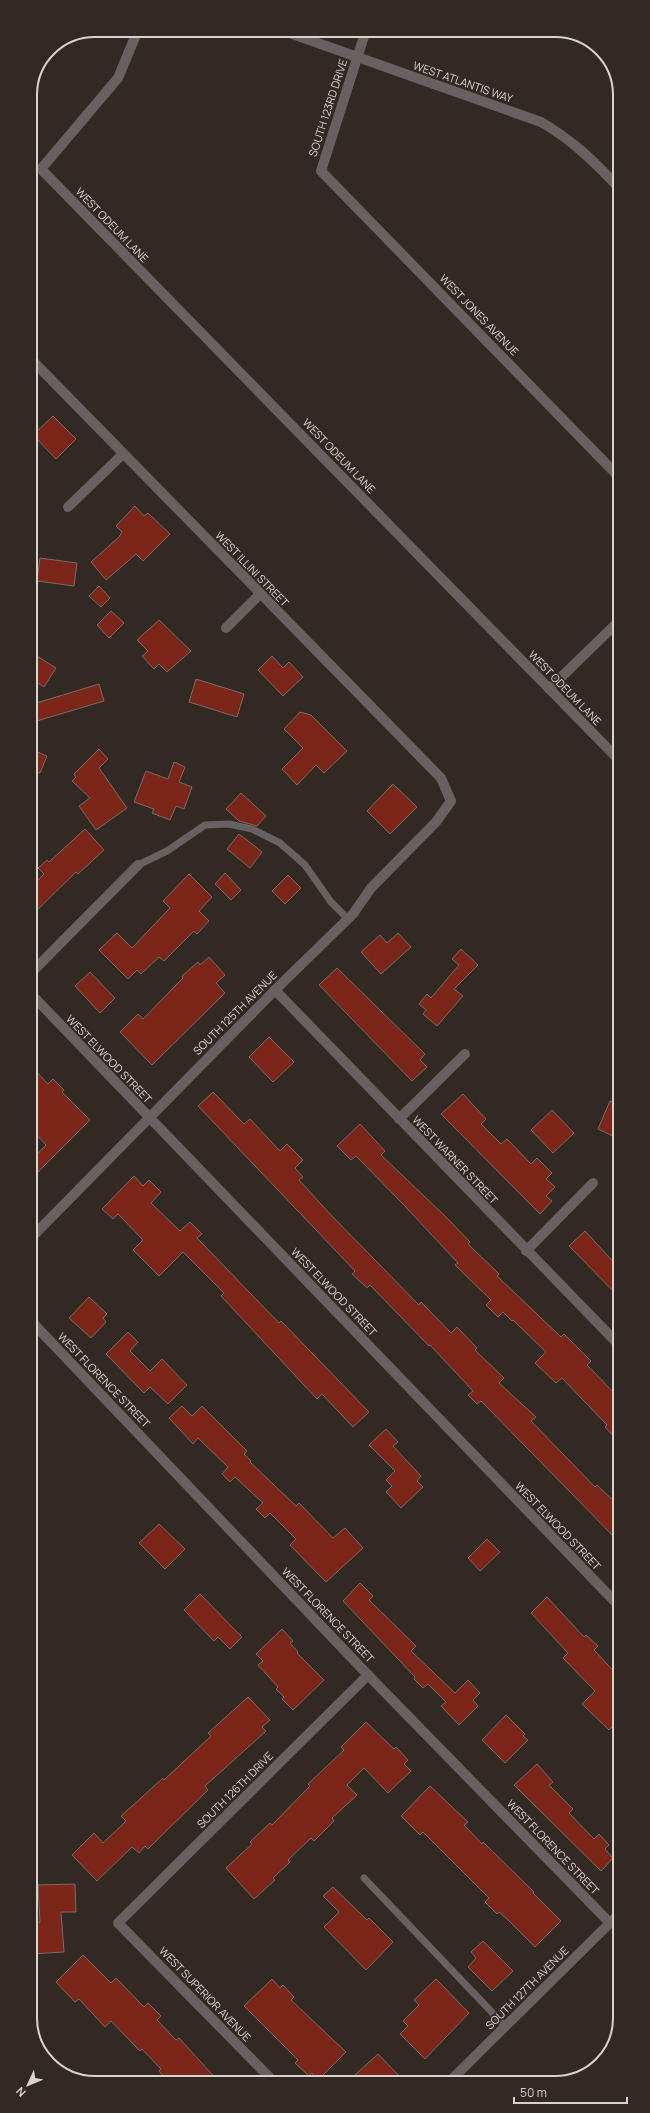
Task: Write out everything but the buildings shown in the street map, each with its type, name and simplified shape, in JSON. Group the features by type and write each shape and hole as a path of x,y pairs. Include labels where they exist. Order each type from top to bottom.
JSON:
{"street":[{"name":"WEST ODEUM LANE","path":"135,37 118,78 41,170 613,754"},
{"name":"WEST ATLANTIS WAY","path":"300,37 541,122 562,134 583,152 613,182"},
{"name":"SOUTH 123RD DRIVE","path":"321,171 364,37"},
{"name":"WEST JONES AVENUE","path":"321,171 613,471"},
{"name":"WEST ILLINI STREET","path":"37,365 441,778 452,801"},
{"path":"68,508 123,454"},
{"path":"226,628 260,594"},
{"path":"549,688 613,627"},
{"name":"SOUTH 125TH AVENUE","path":"37,1232 275,990 348,919 371,888 436,822 452,801"},
{"path":"37,967 138,865"},
{"name":"WEST WARNER STREET","path":"275,990 526,1251 613,1339"},
{"name":"WEST ELWOOD STREET","path":"37,1000 613,1600"},
{"path":"399,1119 465,1054"},
{"path":"526,1251 593,1183"},
{"name":"WEST FLORENCE STREET","path":"37,1327 368,1675 610,1923"},
{"name":"SOUTH 126TH DRIVE","path":"118,1923 368,1675"},
{"name":"SOUTH 127TH AVENUE","path":"456,2076 613,1920"},
{"name":"WEST SUPERIOR AVENUE","path":"118,1923 268,2076"}],"lane":[{"path":"138,865 167,851 205,825 229,824 252,829 280,843 305,865 331,902 348,919"},
{"path":"364,1878 506,2027"}]}
